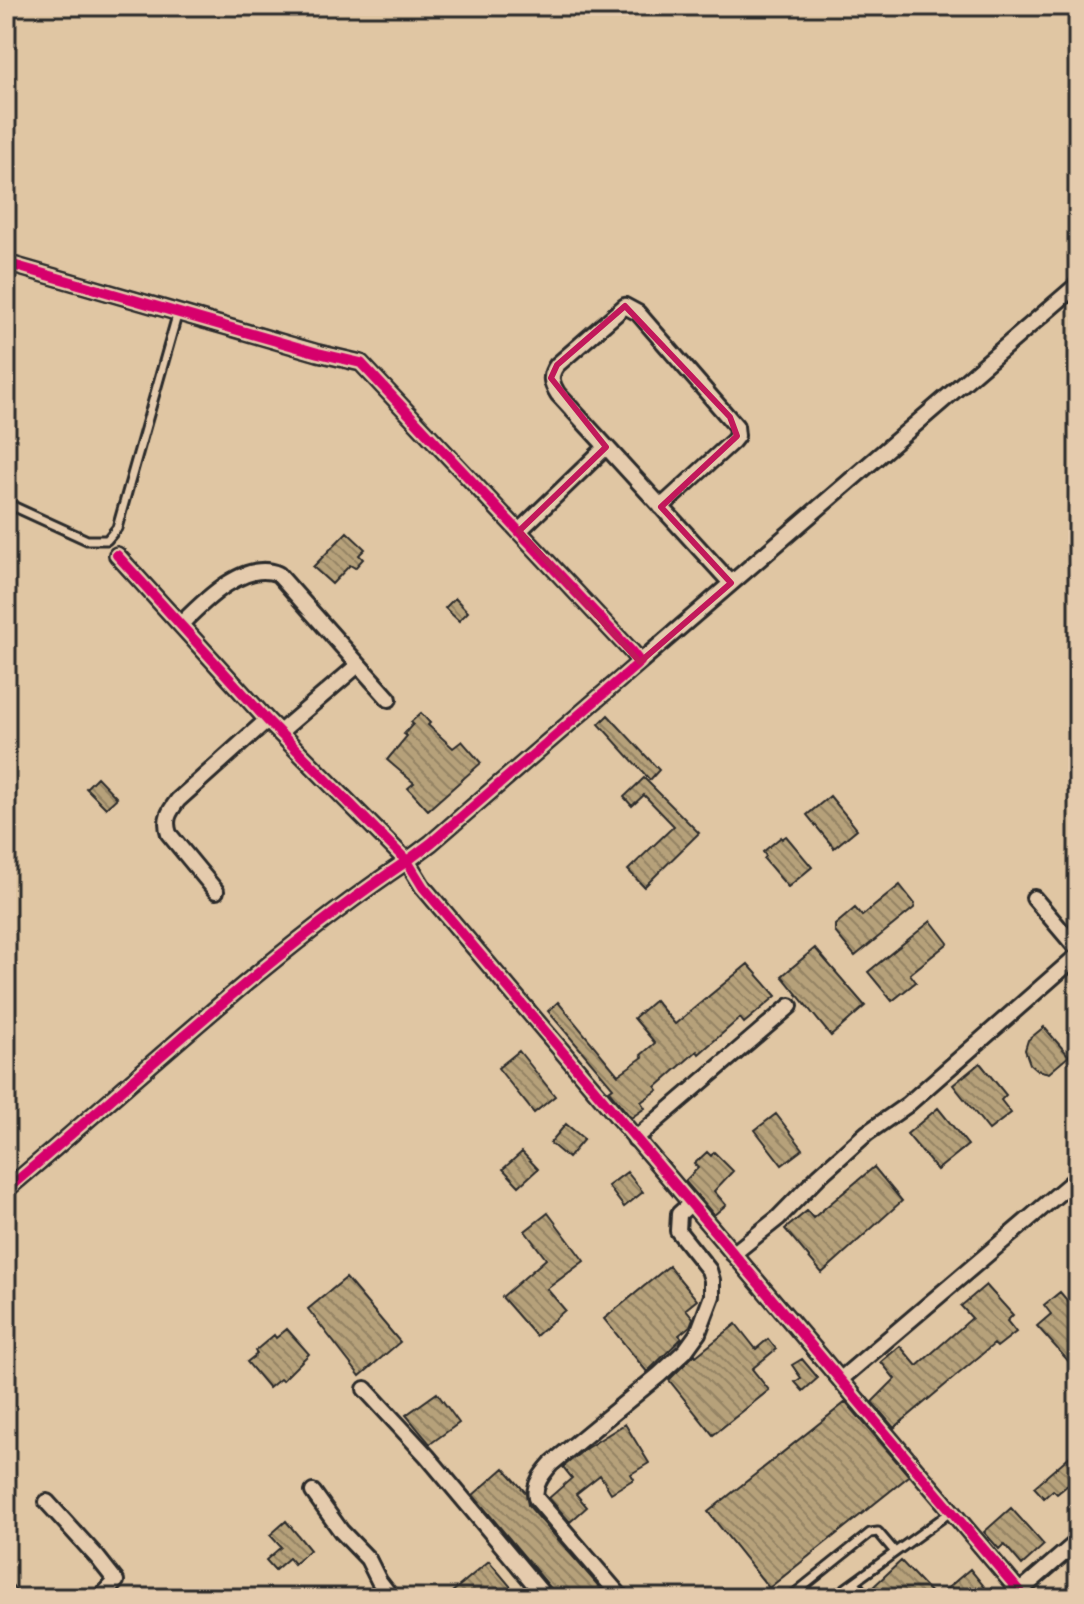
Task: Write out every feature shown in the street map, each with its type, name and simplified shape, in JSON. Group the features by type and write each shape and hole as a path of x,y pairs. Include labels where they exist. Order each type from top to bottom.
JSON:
{"street":[{"path":"6,263 361,363 640,662"},
{"path":"6,1190 221,1004 352,898 407,861 465,814 1078,284"},
{"path":"661,507 733,441 737,436 736,426 638,313 625,306 557,365 551,378 558,394 606,447 661,507 731,583"},
{"path":"519,531 606,447"},
{"path":"117,555 267,720 407,861 423,887 952,1511 1019,1596 1078,1541"},
{"path":"181,624 227,585 256,570 268,569 278,574 389,699"},
{"path":"280,732 358,665"},
{"path":"216,891 169,834 165,822 178,800 267,720"},
{"path":"733,1254 778,1218 867,1133 907,1105 1078,952 1034,898"},
{"path":"635,1139 790,1006"},
{"path":"841,1379 1078,1177"},
{"path":"622,1598 536,1498 535,1492 551,1464 659,1375 685,1351 698,1333 712,1296 712,1280 709,1270 678,1231 679,1214 690,1204"},
{"path":"365,1389 427,1456 546,1598"},
{"path":"313,1492 341,1531 368,1559 392,1598"},
{"path":"47,1502 116,1581 100,1598"},
{"path":"6,1592 11,1598"}],"lane":[{"path":"6,503 87,540 107,540 117,528 178,312"},
{"path":"832,1598 952,1511"},
{"path":"789,1598 870,1533 878,1532 895,1552"},
{"path":"855,1582 867,1598"}],"highlighted area":[{"path":"625,306 730,417 737,436 661,507 731,583 640,662 519,531 606,447 551,378 557,365"}],"building":[{"path":"347,532 365,549 359,555 363,559 355,568 350,565 332,584 313,567"},
{"path":"455,598 468,612 459,621 445,608"},
{"path":"421,713 430,723 428,725 453,748 462,741 481,763 428,810 408,788 414,783 387,760 407,736 404,734 413,724 411,722"},
{"path":"608,715 659,770 650,780 599,724"},
{"path":"97,777 117,798 106,808 86,788"},
{"path":"644,778 699,833 644,887 628,870 674,826 644,795 632,806 624,797"},
{"path":"830,796 857,829 834,848 807,815"},
{"path":"786,836 812,867 788,887 764,859 766,856 763,852"},
{"path":"900,885 915,904 914,908 855,956 835,932 835,925 855,908 862,916"},
{"path":"931,921 948,943 910,974 916,982 892,1001 868,972"},
{"path":"815,948 865,1006 831,1036 782,976"},
{"path":"748,964 776,996 744,1023 740,1018 699,1054 697,1051 656,1087 658,1090 641,1102 645,1108 631,1118 609,1091 613,1088 548,1011 558,1002 618,1075 643,1057 641,1055 655,1043 634,1018 655,1000 675,1024"},
{"path":"1044,1027 1069,1056 1049,1073 1037,1070 1030,1064 1025,1050 1028,1040"},
{"path":"519,1051 555,1096 534,1113 498,1068"},
{"path":"980,1063 1006,1095 1001,1100 1011,1113 989,1130 953,1085"},
{"path":"938,1108 968,1145 937,1170 907,1134"},
{"path":"776,1114 803,1149 782,1165 755,1130"},
{"path":"566,1124 584,1139 568,1158 550,1143"},
{"path":"522,1152 538,1169 519,1186 503,1169"},
{"path":"707,1152 711,1156 714,1152 733,1171 714,1191 726,1205 714,1215 685,1181 698,1168 694,1164"},
{"path":"874,1167 902,1201 822,1273 785,1229 807,1211 813,1218"},
{"path":"627,1172 643,1192 624,1207 608,1186"},
{"path":"548,1213 584,1261 547,1289 565,1310 536,1336 502,1297 546,1259 525,1231"},
{"path":"669,1266 697,1300 686,1309 693,1318 690,1326 679,1335 682,1338 647,1372 604,1319"},
{"path":"346,1278 400,1342 360,1376 308,1309"},
{"path":"986,1285 1013,1315 1007,1321 1016,1332 997,1347 994,1344 894,1428 872,1402 895,1379 881,1362 900,1346 917,1366 972,1318 961,1306"},
{"path":"1060,1292 1078,1313 1078,1372 1037,1326 1051,1314 1044,1305"},
{"path":"736,1324 756,1349 768,1339 776,1349 752,1369 769,1390 713,1435 669,1380 695,1354"},
{"path":"287,1329 309,1354 282,1381 280,1379 269,1388 247,1362 274,1335 276,1338"},
{"path":"802,1359 818,1378 803,1391 795,1382 801,1378 792,1365"},
{"path":"437,1393 459,1423 430,1444 406,1415"},
{"path":"846,1402 909,1476 769,1588 708,1512"},
{"path":"625,1424 649,1463 631,1474 634,1479 611,1493 600,1475 576,1494 587,1507 570,1522 549,1498 572,1478 563,1467"},
{"path":"1078,1449 1078,1497 1068,1485 1057,1494 1053,1490 1044,1498 1034,1487"},
{"path":"504,1468 526,1493 528,1505 609,1598 556,1598 473,1495"},
{"path":"1011,1508 1044,1545 1022,1565 1004,1544 999,1549 984,1532"},
{"path":"286,1521 310,1550 294,1564 289,1558 275,1570 266,1560 281,1547 270,1535"},
{"path":"489,1561 520,1598 445,1598"},
{"path":"901,1561 936,1598 885,1598 874,1586"},
{"path":"970,1569 987,1590 977,1598 936,1598"}],"cycle path":[{"path":"6,263 361,363 640,662 407,861 423,887 1025,1598"},
{"path":"6,1190 252,978 407,861 267,720 117,555"}]}
